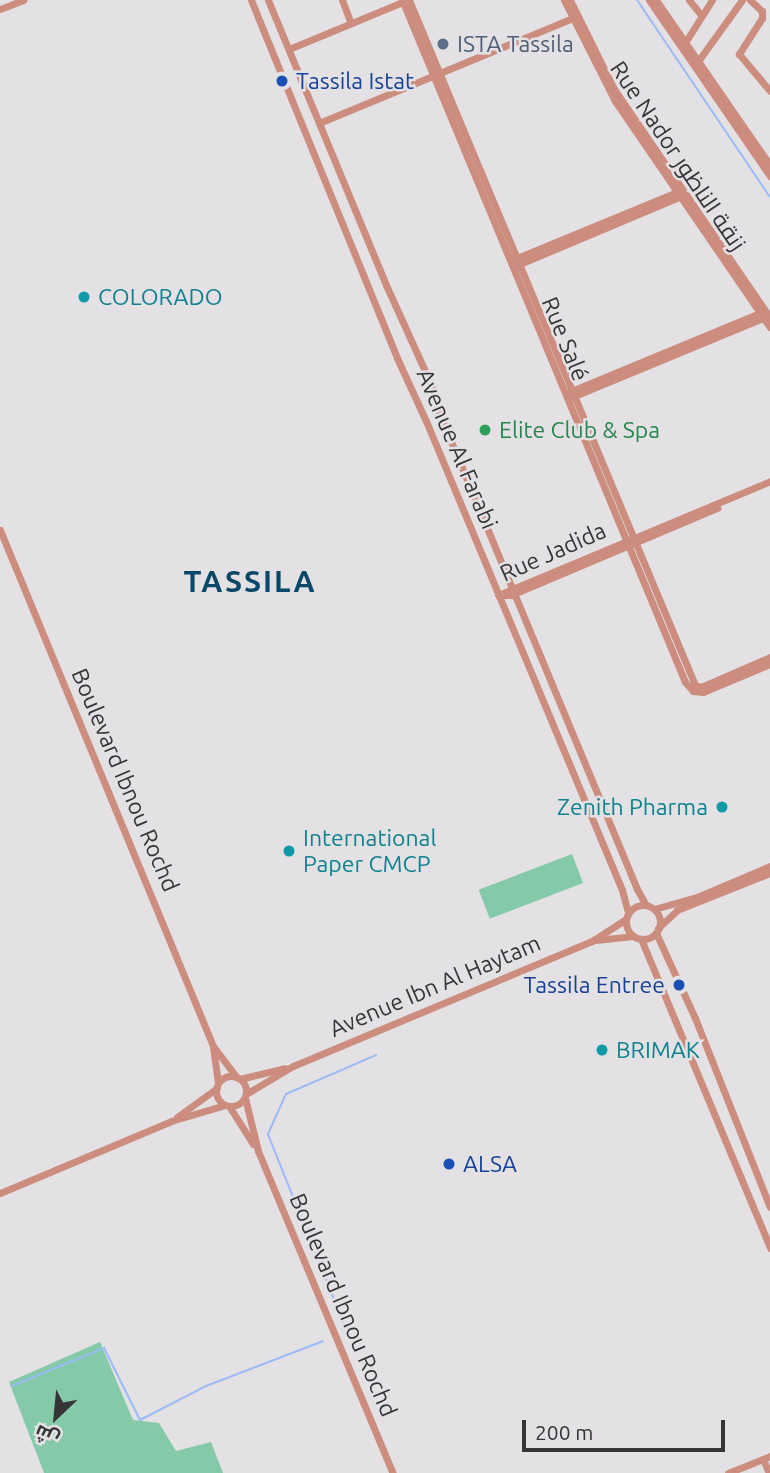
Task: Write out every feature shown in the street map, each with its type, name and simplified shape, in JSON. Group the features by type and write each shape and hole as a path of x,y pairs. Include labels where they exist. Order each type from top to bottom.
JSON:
{"street":[{"path":"0,9 23,0"},
{"name":"Avenue Al Farabi","path":"251,0 397,358 426,421 625,897 627,916"},
{"name":"Avenue Al Farabi","path":"268,0 427,374 438,410 633,881 650,907"},
{"path":"342,0 351,23"},
{"path":"289,49 405,0"},
{"name":"Rue Salé","path":"405,0 570,395 685,681 694,688"},
{"name":"Rue Nador زنقة الناظور","path":"565,0 610,82 766,315 770,327"},
{"name":"Rue Nador زنقة الناظور","path":"570,0 576,17"},
{"path":"649,0 683,39"},
{"path":"656,0 758,152 770,176"},
{"path":"689,0 702,15"},
{"path":"683,39 712,0"},
{"path":"697,63 742,0"},
{"path":"750,0 762,11 762,18 739,54 770,91"},
{"path":"319,123 576,17"},
{"path":"758,152 770,146"},
{"path":"758,152 770,165"},
{"path":"515,263 682,193"},
{"path":"570,395 766,315"},
{"name":"Rue Jadida","path":"498,595 770,484"},
{"name":"Boulevard Ibnou Rochd","path":"0,530 213,1046 218,1086"},
{"path":"694,688 770,657"},
{"path":"694,688 703,692 770,664"},
{"path":"770,866 697,897 650,907 634,907 627,916 626,928 633,936 642,939 770,1248"},
{"path":"642,939 657,930 677,910 770,873"},
{"path":"650,907 659,918 657,930 770,1207"},
{"name":"Avenue Ibn Al Haytam","path":"245,1096 293,1066 592,941 627,916"},
{"name":"Avenue Ibn Al Haytam","path":"592,941 633,936"},
{"name":"Boulevard Ibnou Rochd","path":"213,1046 238,1078"},
{"name":"Avenue Ibn Al Haytam","path":"238,1078 293,1066"},
{"path":"0,1193 171,1121 239,1104 245,1096 238,1078 226,1077 171,1121"},
{"path":"218,1086 218,1098 227,1105"},
{"name":"Boulevard Ibnou Rochd","path":"245,1096 258,1151 393,1473"},
{"name":"Boulevard Ibnou Rochd","path":"227,1105 258,1151"},
{"path":"728,1473 767,1457 769,1473"}],"green space":[{"path":"572,854 583,883 490,919 479,890"},
{"path":"100,1342 133,1420 159,1423 176,1451 211,1442 223,1473 44,1473 9,1382"}],"waterway":[{"path":"637,0 770,197"},
{"path":"347,1332 268,1134 286,1094 376,1055"},
{"path":"12,1386 104,1348 140,1420 206,1386 323,1341"}],"place":[{"name":"ISTA Tassila","path":"443,44"},
{"name":"Tassila Istat","path":"282,81"},
{"name":"COLORADO","path":"84,297"},
{"name":"Elite Club & Spa","path":"485,430"},
{"name":"Zenith Pharma","path":"722,807"},
{"name":"International Paper CMCP","path":"289,851"},
{"name":"Tassila Entree","path":"679,985"},
{"name":"BRIMAK","path":"602,1050"},
{"name":"ALSA","path":"449,1164"}],"district":[{"name":"TASSILA","path":"250,581"}]}
